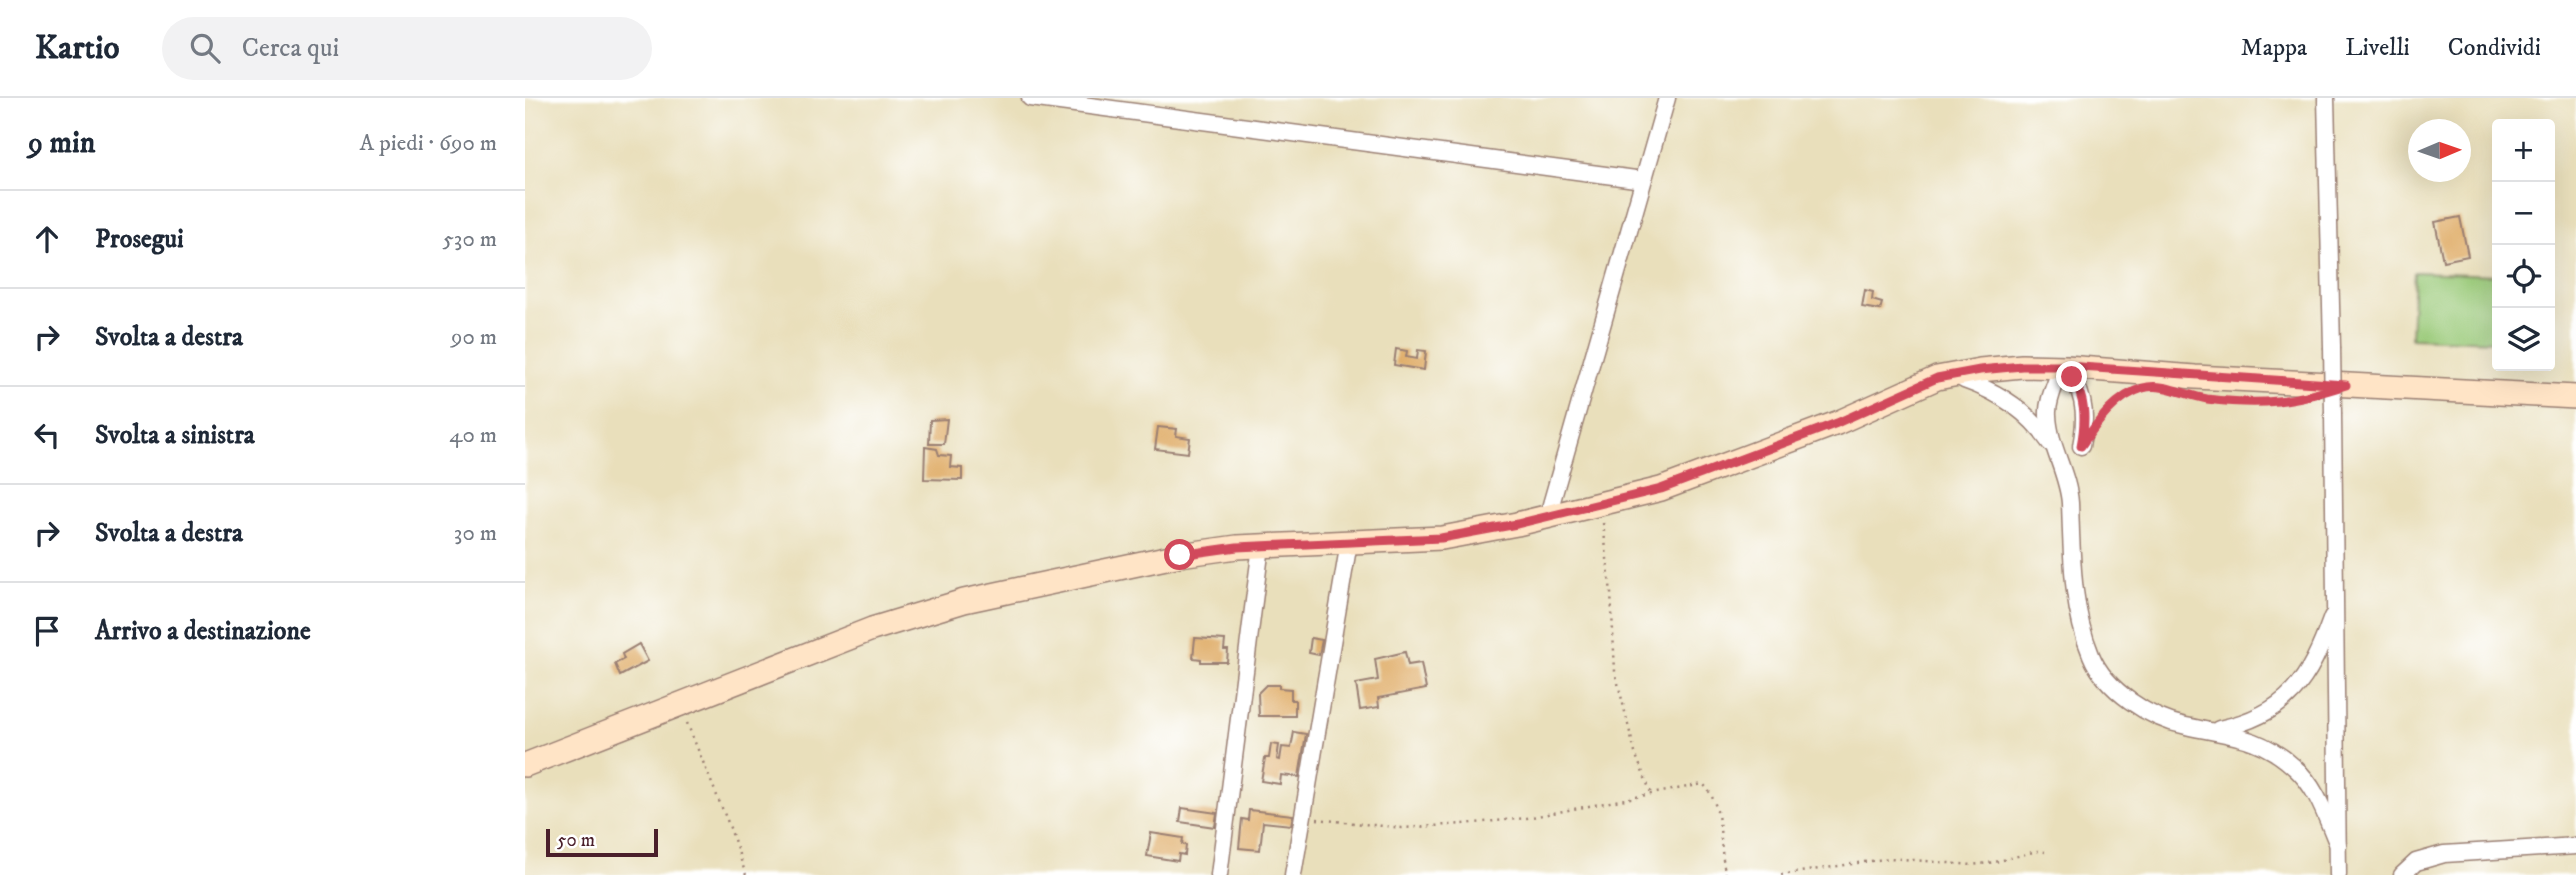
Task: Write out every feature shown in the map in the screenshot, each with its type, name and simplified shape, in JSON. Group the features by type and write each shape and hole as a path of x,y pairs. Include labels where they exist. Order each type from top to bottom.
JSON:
{"main road":[{"path":"525,765 871,629 964,601 1180,555 1261,546 1441,538 1517,524 1661,489 1837,423 1937,378 1980,370 2066,366 2208,377 2576,397"}],"street":[{"path":"1030,98 1643,180"},
{"path":"1548,515 1667,98"},
{"path":"2326,98 2332,347 2338,875"},
{"path":"2081,446 2085,407 2080,389 2064,378 2048,413 2057,454 2069,490 2075,598 2092,659 2111,684 2133,702 2159,717 2184,726 2242,736 2269,748 2295,767 2315,792 2338,845"},
{"path":"1964,380 2005,398 2043,432 2057,454"},
{"path":"1293,875 1349,542"},
{"path":"1219,875 1261,546"},
{"path":"2211,730 2241,724 2272,710 2292,694 2308,672 2323,643 2336,608"},
{"path":"2402,875 2416,862 2444,854 2576,846"}],"path":[{"path":"2098,423 2116,404 2137,390"},
{"path":"2198,397 2262,403 2292,400"},
{"path":"1594,505 1604,526 1615,671 1635,753 1651,793"},
{"path":"678,704 703,758 746,875"},
{"path":"1304,814 1321,821 1402,828 1527,818 1703,784 1713,794 1726,875"},
{"path":"1781,875 1890,858 1972,865 1996,862 2037,851 2045,852"}],"green space":[{"path":"2414,272 2492,275 2492,341 2411,338"}],"building":[{"path":"2460,217 2468,256 2443,261 2435,222"},
{"path":"1865,290 1873,292 1872,300 1882,303 1880,310 1862,307"},
{"path":"1396,349 1407,351 1406,357 1417,359 1418,350 1426,351 1424,370 1394,365"},
{"path":"947,419 944,444 929,444 930,420"},
{"path":"1158,427 1177,429 1176,436 1190,438 1188,453 1155,449"},
{"path":"925,447 937,449 939,455 951,456 950,467 962,468 962,480 924,479"},
{"path":"1195,638 1225,640 1227,662 1201,662 1201,659 1193,658"},
{"path":"1311,638 1322,640 1319,655 1309,653"},
{"path":"639,644 648,661 620,676 615,664 624,659 622,654"},
{"path":"1405,652 1408,665 1421,663 1426,689 1378,698 1379,707 1360,710 1356,684 1378,680 1375,659"},
{"path":"1266,685 1291,689 1291,700 1295,700 1295,716 1259,716 1258,693"},
{"path":"1294,732 1306,734 1299,777 1281,775 1280,784 1261,781 1265,758 1269,758 1271,744 1279,745 1277,759 1280,760 1282,747 1291,748"},
{"path":"1182,808 1217,813 1215,827 1180,822"},
{"path":"1249,810 1293,815 1291,825 1263,822 1260,850 1239,848 1242,819 1248,820"},
{"path":"1151,833 1183,838 1182,844 1186,845 1185,855 1179,854 1178,861 1147,856"}],"route":[{"path":"1180,555 1237,547 1441,538 1517,524 1661,489 1837,423 1937,378 1980,370 2066,366 2195,377 2346,385 2302,399 2262,403 2207,399 2158,386 2145,387 2130,393 2116,404 2081,446 2085,407 2080,389 2072,377"}]}
